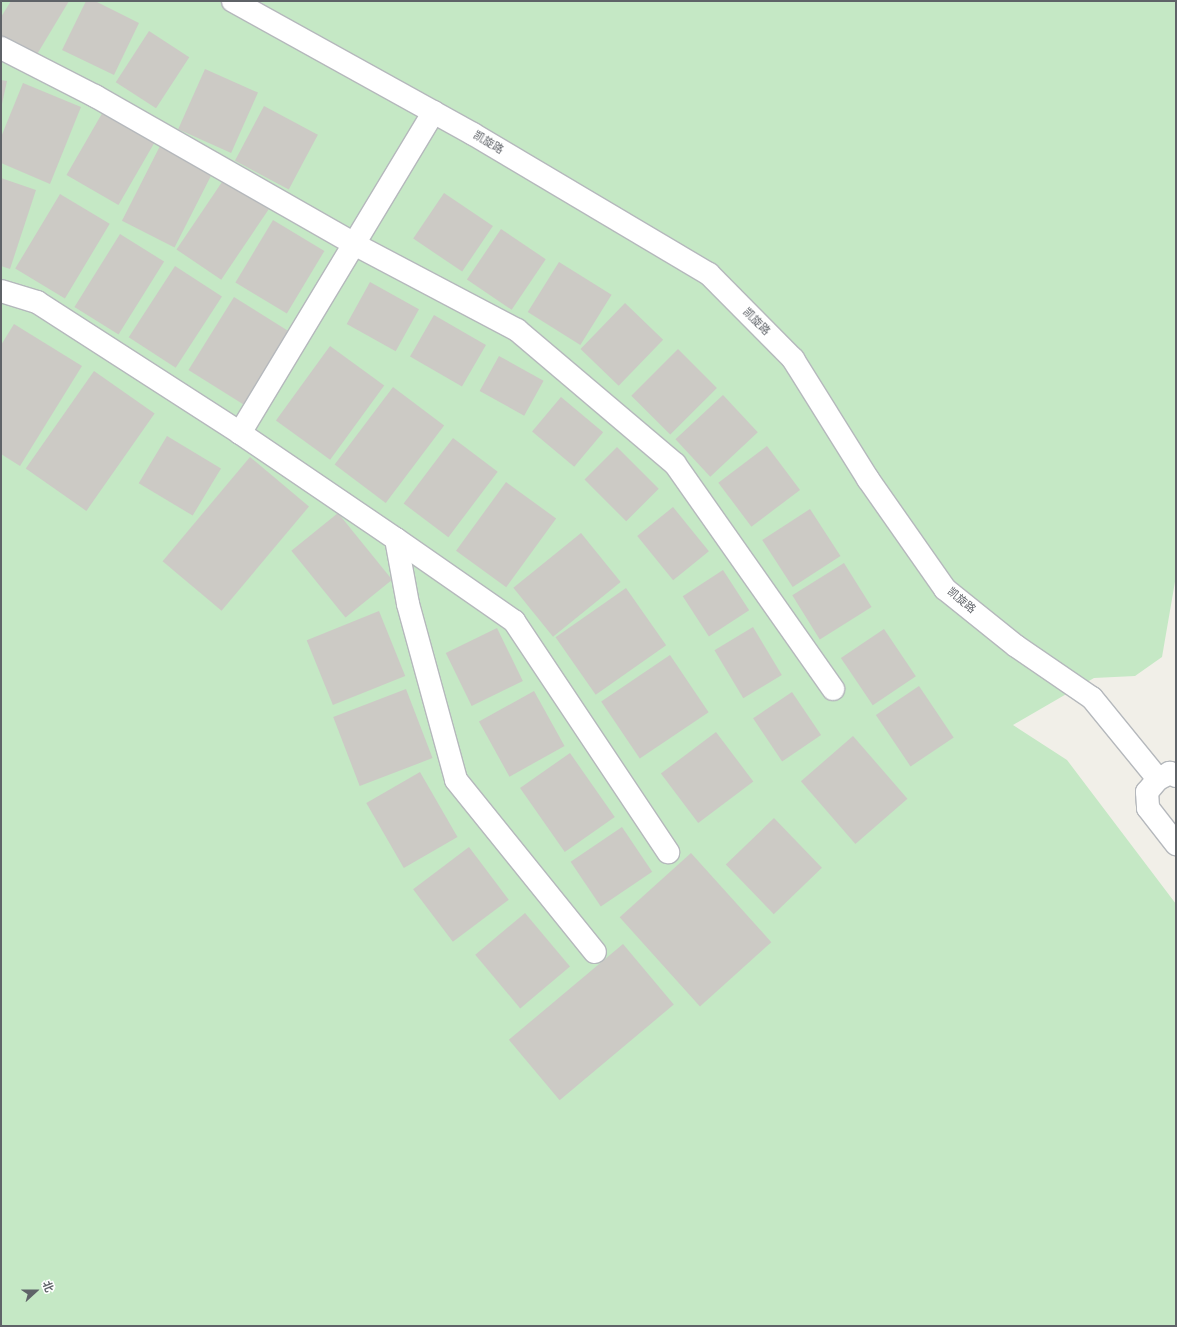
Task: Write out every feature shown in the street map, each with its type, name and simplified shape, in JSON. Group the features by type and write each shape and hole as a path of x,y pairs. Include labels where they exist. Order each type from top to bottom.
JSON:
{"street":[{"name":"凯旋路","path":"233,1 434,112 709,274 793,359 868,479 945,589 1016,646 1092,698 1167,778 1147,792 1148,808 1176,844"},
{"path":"1,48 95,96 354,244 517,330 675,464 833,689"},
{"path":"240,433 434,112"},
{"path":"1,291 37,302 240,433 514,621 668,852"},
{"path":"396,539 408,604 456,780 595,952"}],"green space":[{"path":"1,1 1176,1 1176,576 1162,657 1135,676 1094,678 1013,725 1067,760 1176,904 1176,1326 1,1326"}],"building":[{"path":"11,1 69,1 33,61 1,41 1,17"},
{"path":"86,1 95,1 139,23 114,75 62,50"},
{"path":"149,31 189,57 156,108 116,82"},
{"path":"205,69 258,93 231,153 178,129"},
{"path":"1,80 7,81 2,104 1,104"},
{"path":"23,83 81,107 50,184 1,163 1,137"},
{"path":"264,106 318,135 289,189 235,161"},
{"path":"104,110 156,140 118,205 66,175"},
{"path":"161,144 214,171 175,247 122,221"},
{"path":"1,178 36,190 10,269 1,266"},
{"path":"224,179 269,209 221,280 176,249"},
{"path":"444,193 493,226 462,272 413,239"},
{"path":"60,194 110,224 65,298 15,269"},
{"path":"273,220 324,251 287,313 235,283"},
{"path":"501,229 546,259 512,310 467,280"},
{"path":"120,234 164,262 119,334 74,307"},
{"path":"559,262 612,295 580,345 528,312"},
{"path":"175,266 222,296 176,368 129,337"},
{"path":"370,282 419,309 396,351 347,324"},
{"path":"234,297 289,331 244,404 188,370"},
{"path":"625,303 663,340 619,386 581,349"},
{"path":"434,315 486,345 462,387 410,357"},
{"path":"14,324 82,366 20,466 1,454 1,345"},
{"path":"330,346 384,385 330,460 276,420"},
{"path":"678,349 717,388 670,435 631,396"},
{"path":"499,356 544,381 524,416 480,391"},
{"path":"94,371 155,413 86,511 26,468"},
{"path":"393,387 444,426 386,503 335,464"},
{"path":"723,395 758,432 710,477 675,439"},
{"path":"561,397 603,432 574,467 532,431"},
{"path":"167,436 221,468 193,516 139,483"},
{"path":"453,438 498,472 448,537 404,503"},
{"path":"767,446 800,490 751,527 718,483"},
{"path":"617,447 659,489 626,521 584,480"},
{"path":"250,457 309,506 222,611 163,561"},
{"path":"506,482 556,518 506,587 456,551"},
{"path":"673,507 709,551 673,580 637,536"},
{"path":"810,509 840,556 793,587 762,540"},
{"path":"338,513 392,580 345,618 291,551"},
{"path":"581,533 621,582 553,637 513,588"},
{"path":"844,563 872,607 820,639 792,595"},
{"path":"723,570 749,610 709,636 683,596"},
{"path":"626,588 666,645 596,695 556,637"},
{"path":"379,611 405,676 333,705 307,640"},
{"path":"753,627 782,675 743,698 714,650"},
{"path":"497,628 523,681 472,706 446,653"},
{"path":"884,629 916,676 873,705 841,658"},
{"path":"670,655 709,712 640,759 601,701"},
{"path":"919,686 954,737 911,766 876,715"},
{"path":"406,689 433,758 360,786 333,717"},
{"path":"534,691 565,746 509,777 479,722"},
{"path":"792,692 821,735 782,761 753,718"},
{"path":"716,732 753,782 698,823 661,774"},
{"path":"853,736 907,799 855,844 801,781"},
{"path":"570,753 615,817 565,852 520,788"},
{"path":"420,772 458,837 404,868 366,803"},
{"path":"774,818 822,868 774,914 726,865"},
{"path":"622,827 652,872 601,906 571,862"},
{"path":"469,847 509,900 453,942 413,889"},
{"path":"691,853 771,942 700,1006 620,917"},
{"path":"525,913 570,967 520,1008 475,955"},
{"path":"623,944 674,1005 560,1100 509,1040"}]}
